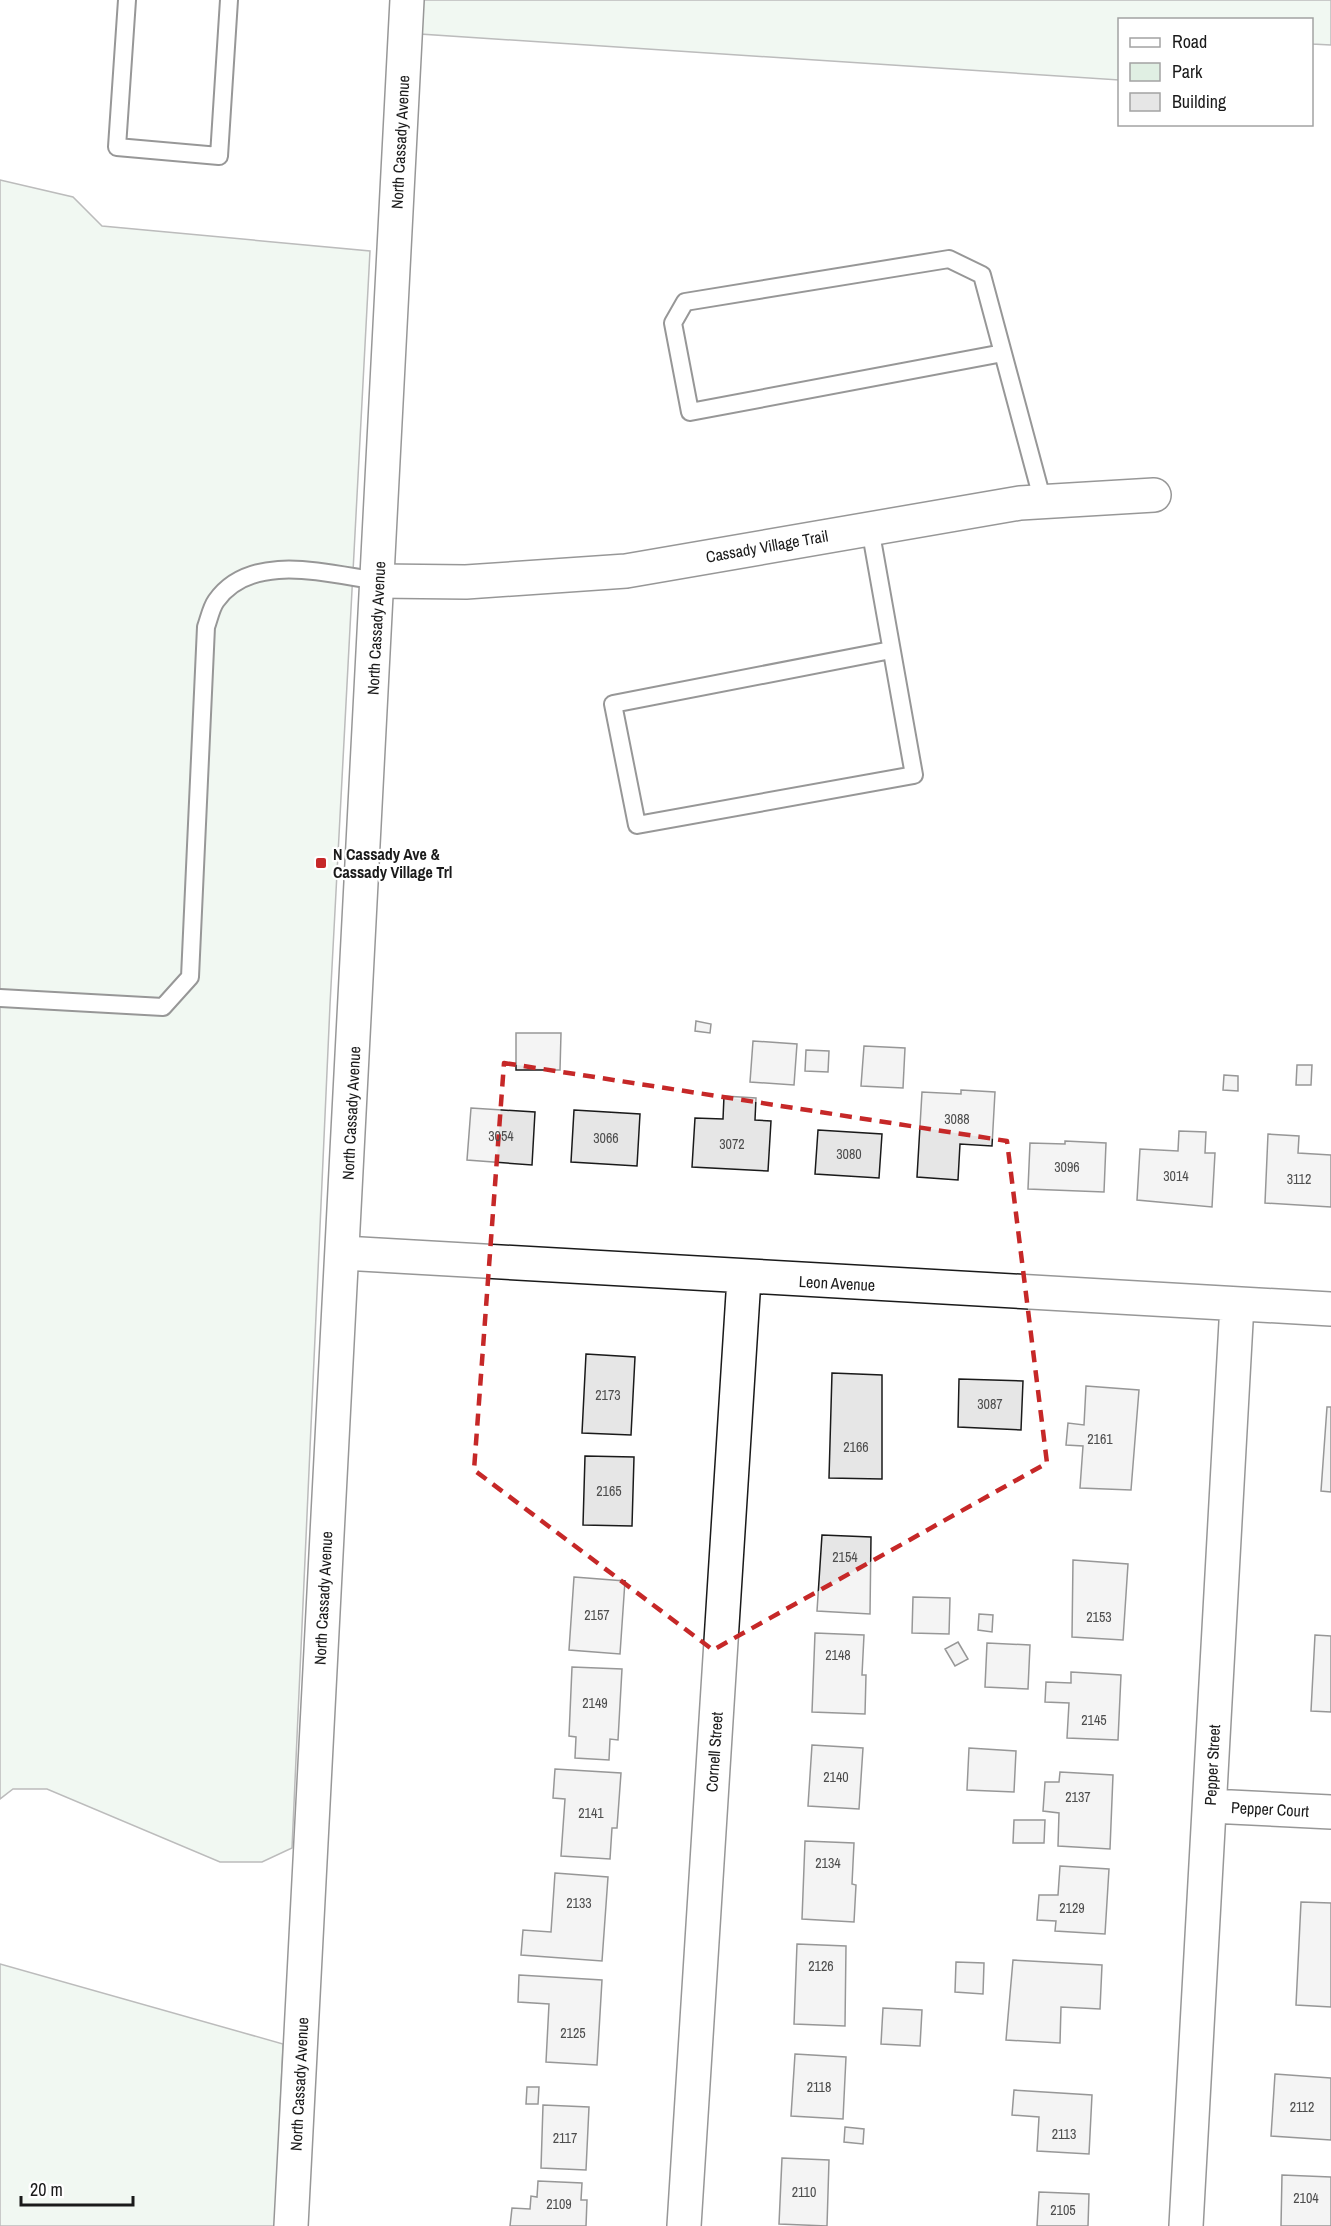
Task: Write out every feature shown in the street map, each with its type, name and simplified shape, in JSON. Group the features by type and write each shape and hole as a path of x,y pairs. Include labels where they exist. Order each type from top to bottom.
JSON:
{"street":[{"name":"North Cassady Avenue","path":"291,2226 407,0"},
{"name":"Cassady Village Trail","path":"378,581 466,582 626,571 1020,503 1154,495"},
{"name":"Leon Avenue","path":"343,1253 744,1278 1331,1309"},
{"name":"Cornell Street","path":"684,2226 744,1278"},
{"name":"Pepper Street","path":"1186,2226 1237,1304"},
{"name":"Pepper Court","path":"1210,1806 1331,1812"}],"lane":[{"path":"127,0 117,147 219,156 229,0"},
{"path":"1004,353 690,412 673,323 686,302 949,260 982,274 1004,353 1043,502"},
{"path":"870,528 914,775 637,825 613,704 891,650"},
{"path":"0,998 163,1007 190,977 206,627 216,601 240,578 286,569 378,581"}],"highlighted area":[{"path":"504,1063 1007,1141 1047,1463 713,1650 474,1470"}],"green space":[{"path":"421,0 1331,0 1331,45 1313,44 1313,18 1118,18 1118,80 420,34"},
{"path":"0,180 73,197 102,226 370,251 330,1005 292,1848 262,1862 220,1862 47,1789 13,1789 0,1799"},
{"path":"0,1964 283,2044 275,2226 0,2226"}],"building":[{"path":"696,1021 711,1024 710,1033 695,1031"},
{"path":"516,1033 561,1033 560,1070 516,1070"},
{"path":"753,1041 797,1044 794,1085 750,1082"},
{"path":"864,1046 905,1048 903,1088 861,1086"},
{"path":"806,1050 829,1051 828,1072 805,1071"},
{"path":"1297,1065 1312,1065 1311,1085 1296,1085"},
{"path":"1224,1075 1238,1076 1238,1091 1223,1090"},
{"path":"961,1090 995,1092 992,1146 960,1144 958,1180 917,1177 922,1092 961,1094"},
{"path":"724,1096 756,1098 755,1120 771,1121 768,1171 692,1167 695,1118 723,1119"},
{"path":"471,1108 535,1112 532,1165 467,1160"},
{"path":"574,1110 640,1114 637,1166 571,1162"},
{"path":"818,1130 882,1134 879,1178 815,1174"},
{"path":"1179,1131 1206,1132 1205,1153 1215,1153 1212,1207 1137,1200 1140,1149 1178,1151"},
{"path":"1268,1134 1299,1136 1298,1153 1331,1155 1331,1207 1265,1203"},
{"path":"1065,1141 1106,1143 1104,1192 1028,1189 1030,1143 1065,1144"},
{"path":"586,1354 635,1357 631,1435 582,1433"},
{"path":"832,1373 882,1375 882,1479 829,1478"},
{"path":"959,1379 1023,1381 1021,1430 958,1427"},
{"path":"1086,1386 1139,1390 1131,1490 1080,1488 1083,1446 1066,1445 1068,1423 1084,1425"},
{"path":"1327,1407 1331,1407 1331,1492 1321,1491"},
{"path":"585,1456 634,1457 632,1526 583,1525"},
{"path":"822,1535 871,1537 870,1614 817,1611"},
{"path":"1073,1560 1128,1564 1123,1640 1072,1637"},
{"path":"574,1577 625,1581 620,1654 569,1650"},
{"path":"913,1597 950,1598 949,1634 912,1633"},
{"path":"979,1614 993,1615 992,1632 978,1630"},
{"path":"815,1633 864,1635 862,1675 866,1675 865,1714 812,1712"},
{"path":"1315,1635 1331,1636 1331,1712 1311,1711"},
{"path":"958,1642 968,1659 955,1666 945,1649"},
{"path":"987,1643 1030,1645 1028,1689 985,1687"},
{"path":"572,1667 622,1669 618,1740 610,1739 609,1760 575,1758 576,1737 569,1736"},
{"path":"1071,1672 1121,1675 1118,1740 1067,1738 1069,1703 1045,1702 1046,1682 1071,1683"},
{"path":"812,1745 863,1748 859,1809 808,1806"},
{"path":"969,1748 1016,1751 1014,1792 967,1790"},
{"path":"555,1769 621,1773 617,1828 612,1828 610,1859 561,1856 565,1799 553,1798"},
{"path":"1060,1772 1113,1775 1110,1849 1058,1846 1059,1813 1043,1811 1045,1782 1059,1782"},
{"path":"1014,1820 1045,1820 1044,1843 1013,1843"},
{"path":"805,1841 854,1843 852,1884 856,1885 854,1922 802,1919"},
{"path":"1060,1866 1109,1869 1105,1934 1055,1931 1056,1921 1037,1920 1039,1895 1058,1895"},
{"path":"555,1873 608,1877 602,1961 521,1955 523,1930 551,1932"},
{"path":"1301,1902 1331,1903 1331,2007 1296,2005"},
{"path":"797,1944 846,1946 845,2026 794,2024"},
{"path":"1013,1960 1102,1965 1100,2009 1061,2007 1060,2043 1006,2040"},
{"path":"956,1962 984,1963 983,1994 955,1992"},
{"path":"519,1975 602,1980 597,2065 546,2062 549,2004 518,2002"},
{"path":"883,2008 922,2010 920,2046 881,2044"},
{"path":"795,2054 846,2057 843,2119 791,2116"},
{"path":"1275,2074 1331,2078 1331,2140 1271,2136"},
{"path":"527,2087 539,2087 538,2104 526,2104"},
{"path":"1014,2090 1092,2095 1089,2154 1037,2151 1039,2117 1012,2115"},
{"path":"543,2105 589,2107 586,2170 541,2168"},
{"path":"845,2127 864,2129 863,2144 844,2142"},
{"path":"782,2158 829,2160 827,2226 779,2224"},
{"path":"1282,2175 1331,2177 1331,2226 1281,2226"},
{"path":"538,2181 582,2183 581,2200 587,2200 586,2226 510,2226 512,2208 530,2209 531,2196 537,2197"},
{"path":"1039,2192 1089,2194 1088,2226 1037,2226"}],"place":[{"name":"N Cassady Ave & Cassady Village Trl","path":"321,863"}]}
